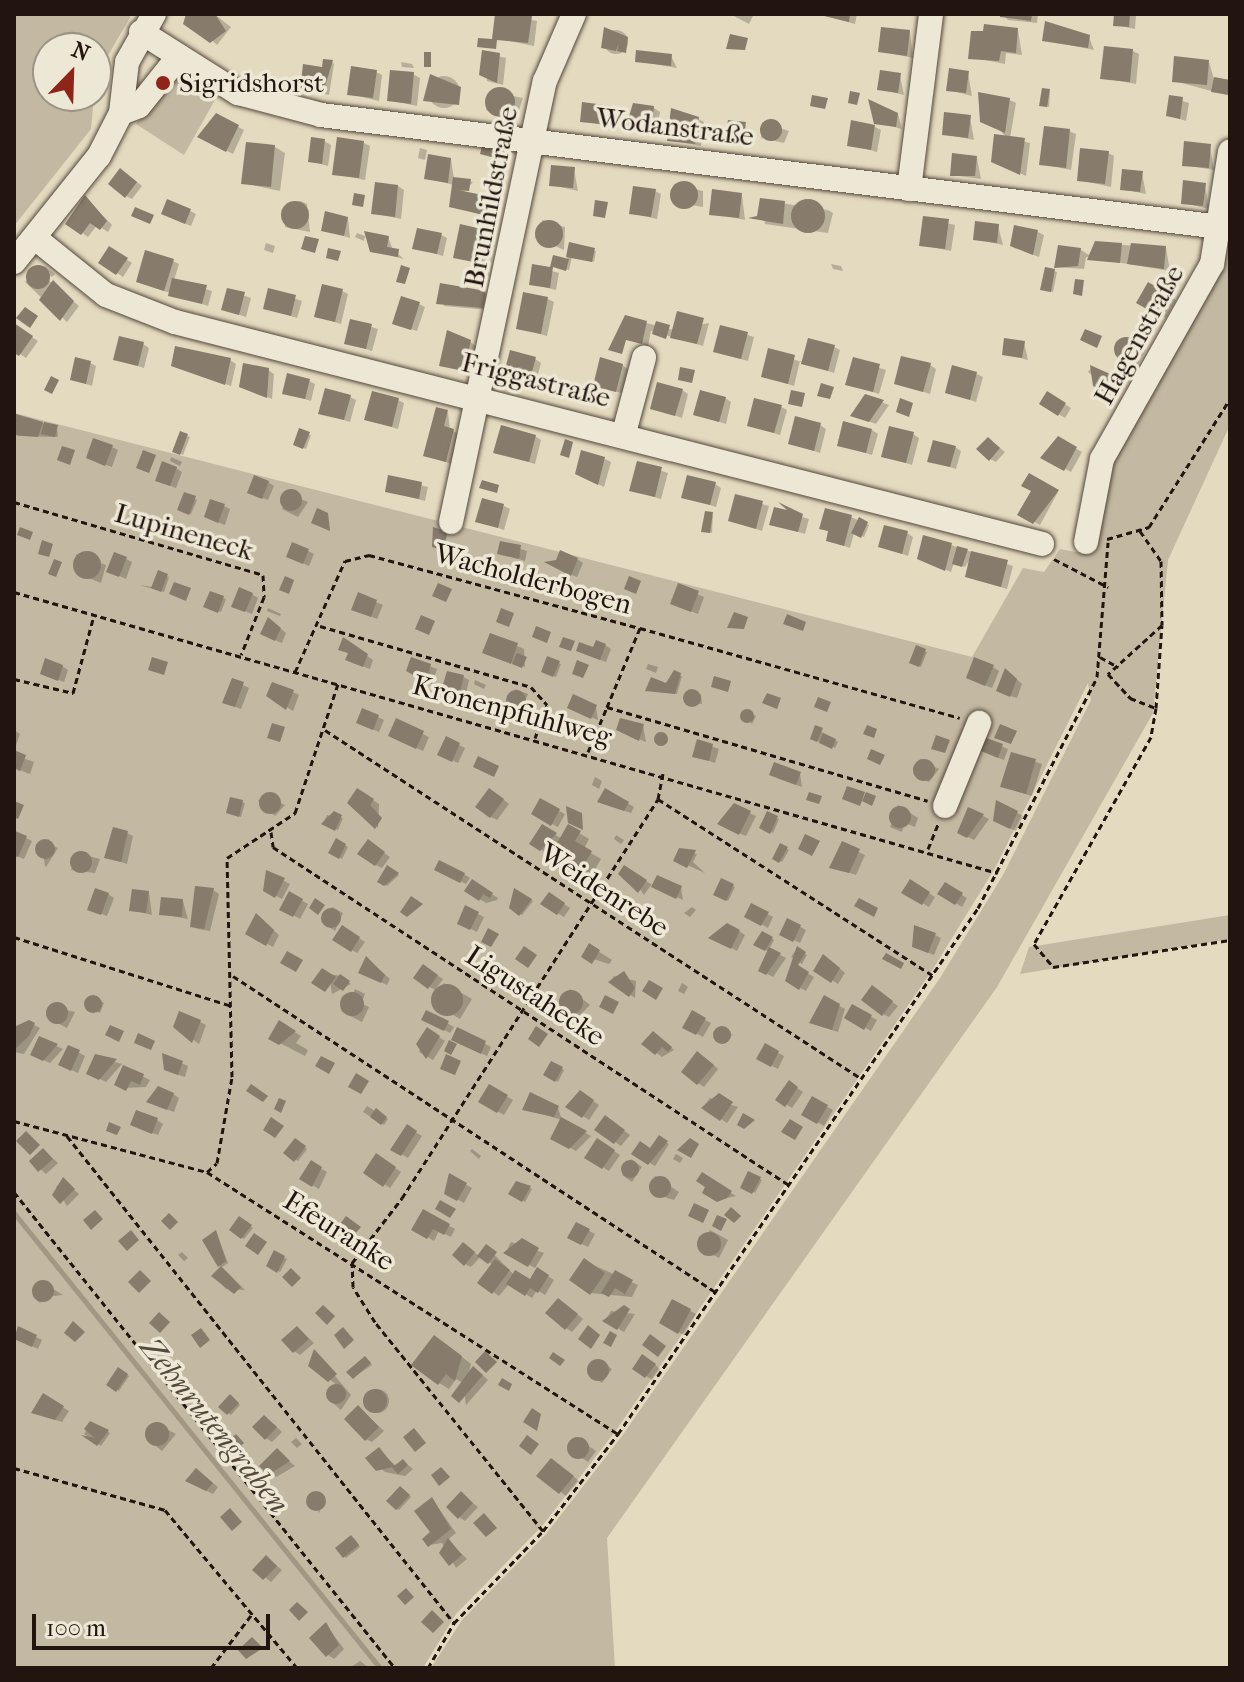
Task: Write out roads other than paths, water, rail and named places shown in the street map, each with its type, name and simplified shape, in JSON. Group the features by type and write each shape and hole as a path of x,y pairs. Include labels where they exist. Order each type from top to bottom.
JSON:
{"street":[{"name":"Brunhildstraße","path":"451,522 481,396 545,81 574,14"},
{"path":"909,189 931,14"},
{"name":"Wodanstraße","path":"147,23 179,56 238,93 321,115 1220,227"},
{"path":"14,262 99,156 121,113 127,62 147,23"},
{"path":"121,113 139,106 179,56"},
{"name":"Hagenstraße","path":"1096,541 1102,459 1180,327 1212,264 1230,151"},
{"name":"Friggastraße","path":"35,238 106,295 175,322 481,396 1042,544"},
{"path":"624,433 644,358"},
{"path":"945,806 979,723"}],"waterway":[{"name":"Zehnrutengraben","path":"14,1213 380,1668"}],"place":[{"name":"Sigridshorst","path":"163,83"}]}
